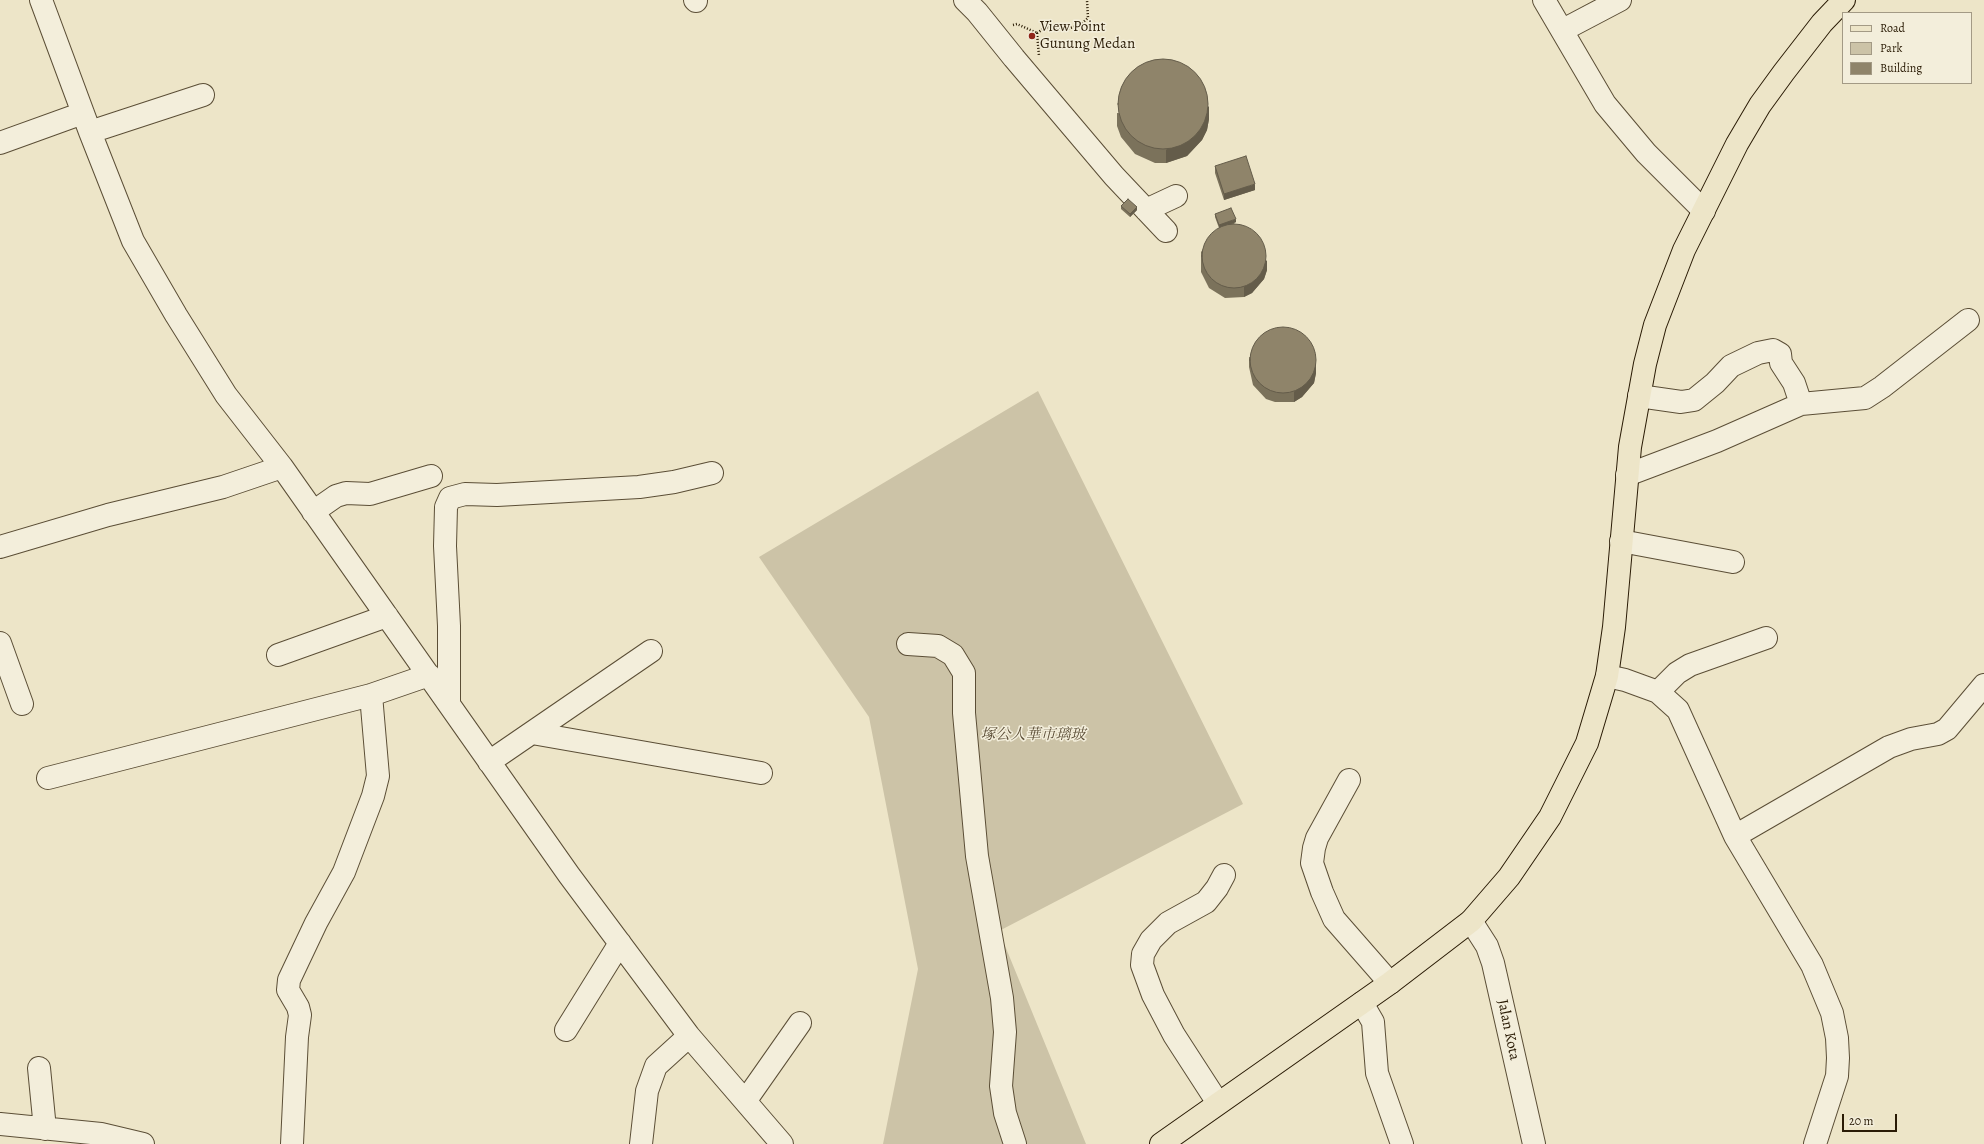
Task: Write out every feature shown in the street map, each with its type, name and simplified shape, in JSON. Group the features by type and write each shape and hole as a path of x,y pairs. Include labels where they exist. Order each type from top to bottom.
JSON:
{"main road":[{"path":"1161,1144 1390,983 1471,921 1509,877 1550,817 1587,743 1607,676 1614,627 1627,475 1639,396 1655,325 1684,250 1737,144 1760,105 1822,23 1844,0"}],"street":[{"path":"41,0 133,241 176,315 226,395 282,467 449,702 489,762 569,875 689,1036 746,1100 782,1144"},
{"path":"965,0 978,12 1014,58 1114,176 1166,231"},
{"path":"1544,0 1563,30 1605,104 1646,153 1704,211"},
{"path":"1563,30 1620,0"},
{"path":"0,143 203,95"},
{"path":"1146,210 1176,196"},
{"path":"1627,475 1717,441 1801,404 1865,398 1873,394 1968,320"},
{"path":"1639,396 1681,402 1694,400 1715,383 1731,366 1758,353 1772,350 1780,354 1781,363 1794,383 1801,404"},
{"path":"0,547 108,516 223,488 282,467"},
{"path":"449,702 449,626 444,546 446,507 450,498 465,494 497,495 639,487 674,482 712,473"},
{"path":"313,512 336,496 346,493 370,494 431,476"},
{"path":"1621,541 1733,562"},
{"path":"278,655 387,616"},
{"path":"1658,692 1677,673 1690,665 1766,638"},
{"path":"0,643 22,704"},
{"path":"908,644 938,646 953,655 964,673 964,713 977,856 1002,998 1005,1032 1001,1086 1005,1113 1015,1144"},
{"path":"489,762 651,651"},
{"path":"48,778 371,695 429,675"},
{"path":"1607,676 1625,680 1658,692 1678,710 1735,836 1812,965 1832,1013 1837,1038 1837,1076 1815,1144"},
{"path":"1735,836 1889,747 1911,739 1938,734 1947,729 1984,685"},
{"path":"292,1144 297,1038 300,1015 298,1007 288,990 289,980 316,923 344,872 374,796 378,776 371,695"},
{"path":"532,733 761,773"},
{"path":"1349,780 1317,838 1312,863 1322,892 1334,919 1390,983"},
{"path":"1218,1103 1174,1035 1153,995 1142,965 1143,954 1151,940 1168,923 1206,902 1217,888 1224,875"},
{"name":"Jalan Kota","path":"1471,921 1486,946 1493,963 1534,1144"},
{"path":"566,1030 620,943"},
{"path":"1362,1003 1373,1022 1377,1073 1402,1144"},
{"path":"746,1100 800,1023"},
{"path":"641,1144 646,1091 656,1066 689,1036"},
{"path":"39,1068 45,1129"},
{"path":"0,1124 101,1134 143,1144"}],"path":[{"path":"1037,33 1046,27 1068,29 1080,25 1088,18 1087,0"}],"green space":[{"name":"塚公人華市璃玻","path":"1038,391 1243,804 999,931 1086,1144 883,1144 918,969 869,717 759,557"}],"building":[{"path":"1163,59 1180,62 1195,72 1205,87 1208,104 1205,121 1195,136 1180,146 1163,149 1146,146 1131,136 1121,121 1118,104 1121,87 1131,72 1146,62"},
{"path":"1246,156 1255,184 1224,194 1215,166"},
{"path":"1128,199 1137,207 1130,214 1121,206"},
{"path":"1231,208 1236,219 1219,225 1215,214"},
{"path":"1228,224 1240,224 1257,233 1264,244 1266,256 1264,268 1257,279 1240,288 1228,288 1216,283 1207,274 1202,262 1202,250 1207,238 1216,229"},
{"path":"1283,327 1296,330 1306,337 1313,347 1316,360 1313,373 1306,383 1296,390 1283,393 1270,390 1260,383 1253,373 1250,360 1253,347 1260,337 1270,330"}],"place":[{"name":"View Point Gunung Medan","path":"1032,36"}]}
